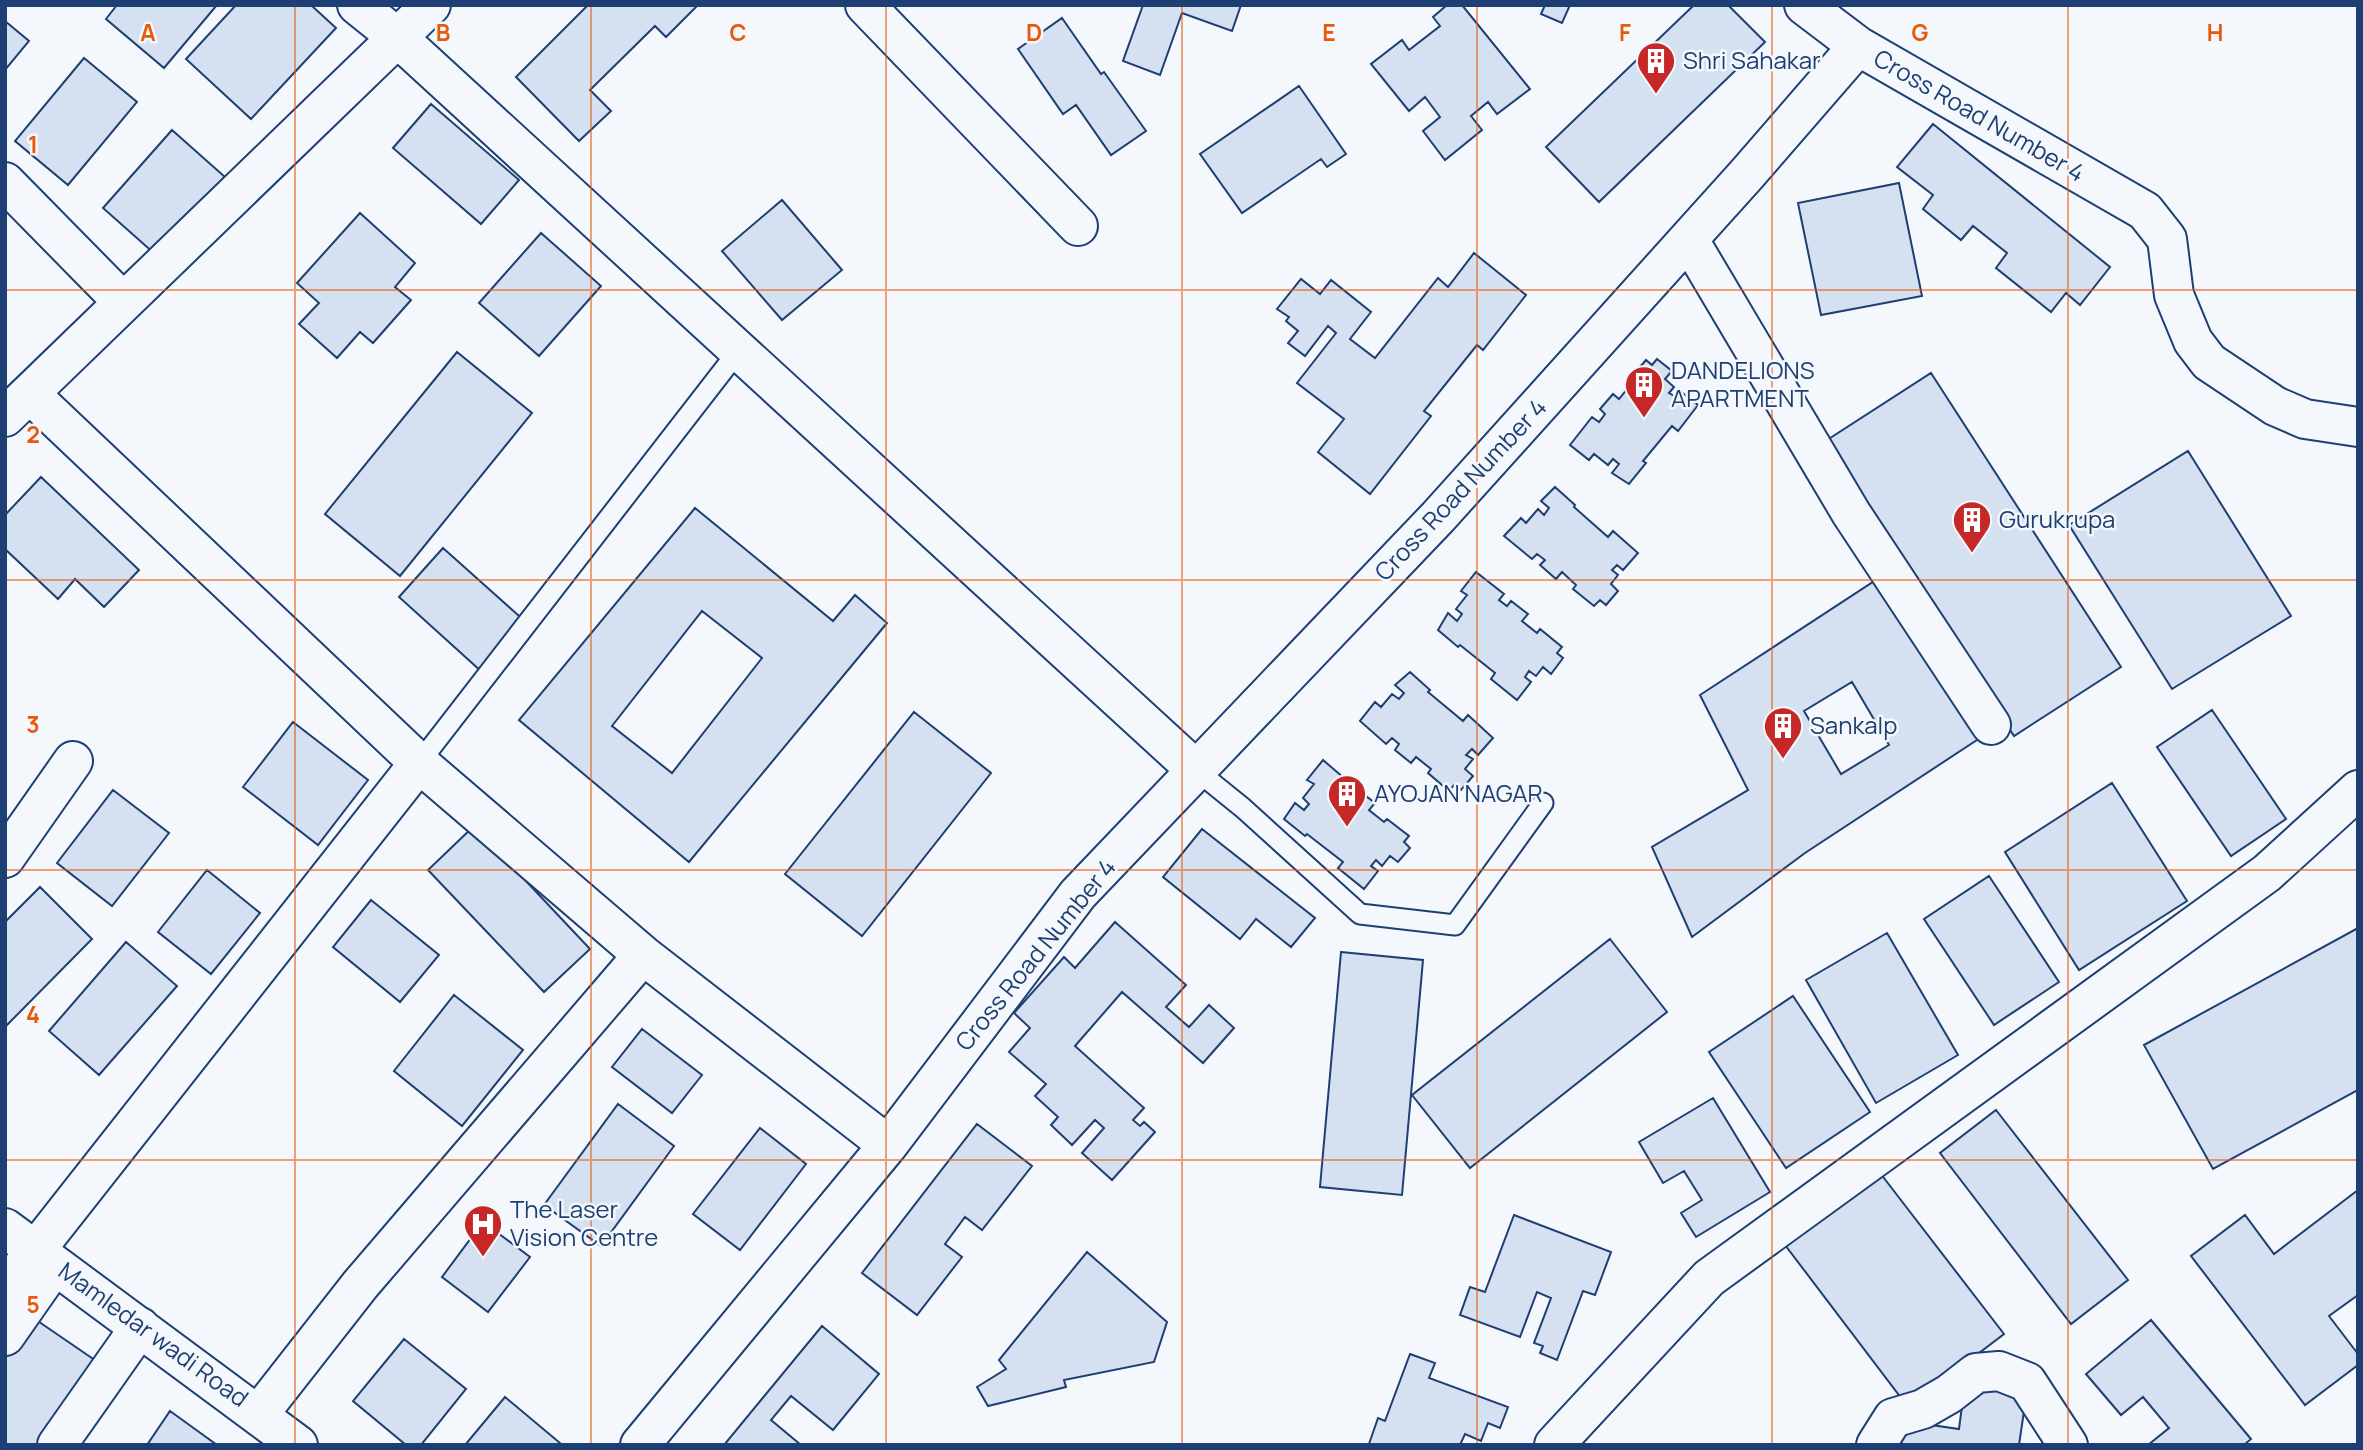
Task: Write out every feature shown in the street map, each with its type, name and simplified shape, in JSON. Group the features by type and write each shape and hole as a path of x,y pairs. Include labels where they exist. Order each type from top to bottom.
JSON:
{"street":[{"path":"357,5 398,38 1196,770"},
{"path":"431,5 18,405 419,763 643,955 888,1144"},
{"path":"865,5 1078,226"},
{"path":"1804,5 1858,46"},
{"name":"Cross Road Number 4","path":"640,1445 888,1144 1078,894 1438,517 1689,240 1858,46 2145,211 2167,239 2174,295 2193,341 2209,362 2275,406 2305,419 2358,427"},
{"path":"5,182 123,302"},
{"path":"1689,240 1851,513 1991,725"},
{"path":"5,858 72,761"},
{"path":"5,1289 32,1247 419,763"},
{"path":"1554,1445 1709,1278 2267,873 2358,790"},
{"path":"260,1414 360,1285 643,955"},
{"path":"5,1336 32,1247"},
{"name":"Mamledar wadi Road","path":"32,1247 260,1414 298,1445"},
{"path":"57,1445 140,1326"},
{"path":"1877,1445 1893,1418 1923,1409 1949,1394 1976,1373 2000,1371 2027,1382 2068,1445"}],"lane":[{"path":"419,763 738,350"},
{"path":"1196,770 1243,808 1360,914 1455,925 1543,803"}],"building":[{"path":"117,5 217,5 164,68 106,19"},
{"path":"236,5 311,5 336,28 251,119 186,59"},
{"path":"588,5 698,5 666,37 655,26 590,90 611,111 579,141 516,77"},
{"path":"1143,5 1241,5 1232,31 1182,13 1160,75 1123,61"},
{"path":"1447,5 1462,5 1530,89 1497,114 1488,102 1471,116 1482,130 1445,160 1423,131 1440,117 1425,97 1409,111 1371,64 1402,40 1409,50 1440,26 1433,17"},
{"path":"1545,5 1570,5 1562,23 1541,14"},
{"name":"Shri Sahakar","path":"1694,5 1728,5 1765,42 1599,202 1546,147"},
{"path":"1062,18 1101,74 1104,72 1146,131 1111,155 1076,105 1063,114 1018,49"},
{"path":"5,21 29,41 5,70"},
{"path":"84,58 137,102 68,185 15,141"},
{"path":"1299,86 1346,154 1327,167 1321,159 1242,213 1200,154"},
{"path":"431,104 519,180 481,224 393,148"},
{"path":"1933,124 2110,267 2080,305 2066,293 2051,312 1996,268 2007,253 1973,226 1961,240 1923,209 1933,195 1897,167"},
{"path":"172,130 225,177 156,255 103,208"},
{"path":"1899,183 1922,296 1821,315 1798,203"},
{"path":"782,200 842,270 782,320 722,251"},
{"path":"360,213 415,263 395,287 411,300 373,343 360,332 337,358 299,324 319,303 297,283"},
{"path":"541,233 601,286 539,356 479,303"},
{"path":"1474,253 1526,295 1483,350 1477,345 1424,411 1431,416 1370,494 1318,452 1344,419 1297,383 1336,333 1328,326 1305,356 1288,343 1298,331 1286,321 1289,317 1277,309 1301,279 1320,294 1331,280 1371,312 1350,339 1375,358 1438,278 1448,287"},
{"path":"457,352 532,413 400,576 325,514"},
{"name":"DANDELIONS APARTMENT","path":"1657,359 1672,371 1665,379 1674,387 1669,393 1676,397 1680,391 1698,405 1678,431 1672,426 1643,461 1646,463 1629,484 1612,473 1619,464 1613,459 1608,465 1594,454 1589,460 1570,445 1592,417 1599,422 1605,414 1600,409 1613,394 1619,399 1631,384 1628,381 1646,360 1652,365"},
{"name":"Gurukrupa","path":"1931,373 2121,667 2014,736 1824,442"},
{"path":"2188,451 2291,616 2172,689 2069,525"},
{"path":"41,477 139,570 104,607 75,579 58,599 5,549 5,515"},
{"path":"1555,487 1608,537 1613,531 1638,553 1623,570 1617,565 1612,570 1618,575 1611,584 1618,591 1606,605 1600,600 1594,606 1573,589 1576,585 1562,572 1556,579 1540,565 1545,560 1537,554 1532,559 1504,536 1521,518 1526,523 1538,509 1544,515 1549,508 1541,501"},
{"path":"695,508 833,621 855,595 887,623 689,862 519,720"},
{"path":"443,548 527,623 482,672 399,597"},
{"path":"1476,572 1504,594 1499,600 1507,606 1511,601 1528,614 1522,621 1537,633 1540,629 1562,647 1557,653 1563,658 1551,674 1543,667 1536,676 1529,671 1525,677 1531,682 1517,700 1491,679 1495,673 1438,630 1448,613 1457,621 1462,614 1456,609 1467,595 1461,591"},
{"name":"Sankalp","path":"1876,580 1980,738 1805,853 1692,937 1652,847 1748,790 1700,695","holes":["1852,682 1889,745 1841,774 1804,711"]},
{"path":"702,611 762,658 672,773 612,726"},
{"path":"1410,672 1430,690 1428,692 1463,721 1468,715 1493,738 1478,755 1472,749 1466,755 1473,759 1465,769 1473,776 1461,790 1454,785 1449,791 1428,773 1431,769 1416,757 1411,763 1395,750 1399,744 1392,738 1386,744 1360,721 1375,702 1381,707 1392,694 1399,699 1404,693 1395,685"},
{"path":"2212,710 2286,819 2231,856 2157,747"},
{"path":"914,712 991,773 862,936 785,874"},
{"path":"293,722 368,780 318,845 243,787"},
{"name":"AYOJAN NAGAR","path":"1323,760 1351,784 1346,789 1354,796 1358,790 1375,803 1369,810 1384,822 1387,819 1409,836 1404,842 1410,848 1398,862 1390,856 1382,866 1376,860 1371,866 1378,871 1364,889 1338,868 1343,862 1284,819 1295,803 1304,810 1309,804 1303,798 1314,784 1307,780"},
{"path":"2112,783 2187,901 2079,970 2005,852"},
{"path":"113,790 169,833 112,906 57,863"},
{"path":"474,826 590,949 544,992 428,870"},
{"path":"1202,829 1315,918 1291,947 1256,919 1240,939 1163,877"},
{"path":"207,870 260,913 211,974 158,932"},
{"path":"1989,876 2059,982 1994,1025 1924,919"},
{"path":"40,887 92,939 5,1027 5,922"},
{"path":"371,900 439,955 400,1002 333,947"},
{"path":"1115,922 1186,985 1166,1007 1189,1027 1209,1005 1234,1028 1203,1063 1122,992 1075,1046 1144,1108 1133,1120 1140,1126 1144,1122 1155,1132 1112,1180 1082,1153 1104,1128 1095,1120 1072,1145 1051,1125 1058,1117 1035,1096 1046,1084 1009,1052 1030,1028 1014,1013 1064,957 1075,968"},
{"path":"2358,928 2358,1090 2213,1169 2144,1045"},
{"path":"1887,933 1958,1055 1876,1103 1806,980"},
{"path":"1610,939 1667,1012 1470,1168 1412,1095"},
{"path":"126,942 177,986 99,1075 49,1031"},
{"path":"1341,952 1423,960 1402,1195 1320,1187"},
{"path":"454,995 523,1050 462,1126 394,1071"},
{"path":"1793,996 1870,1112 1786,1168 1709,1052"},
{"path":"642,1029 702,1075 672,1113 612,1067"},
{"path":"1713,1098 1770,1192 1696,1237 1681,1213 1702,1200 1684,1171 1663,1183 1639,1142"},
{"path":"618,1104 674,1146 601,1246 544,1205"},
{"path":"1996,1110 2128,1280 2071,1324 1940,1153"},
{"path":"977,1124 1032,1166 982,1230 965,1217 945,1244 962,1257 917,1315 862,1273"},
{"path":"760,1128 806,1164 740,1250 693,1214"},
{"path":"1877,1169 2004,1334 1908,1407 1782,1241"},
{"path":"2358,1190 2358,1295 2329,1316 2358,1354 2358,1365 2305,1405 2191,1256 2245,1215 2274,1254"},
{"path":"1514,1215 1611,1252 1595,1295 1583,1291 1557,1360 1540,1353 1543,1346 1534,1343 1551,1298 1537,1292 1520,1337 1460,1315 1470,1287 1485,1292"},
{"path":"483,1222 530,1257 488,1312 442,1277"},
{"path":"1087,1252 1167,1322 1154,1362 1064,1380 1066,1387 988,1406 977,1387 1006,1369 999,1360"},
{"path":"29,1315 102,1365 48,1445 5,1445 5,1350"},
{"path":"2151,1320 2251,1439 2244,1445 2148,1445 2169,1428 2143,1397 2121,1415 2086,1374"},
{"path":"822,1326 879,1374 833,1430 791,1396 771,1420 801,1445 724,1445"},
{"path":"404,1339 466,1389 421,1445 406,1445 353,1401"},
{"path":"1410,1354 1435,1363 1429,1378 1508,1407 1500,1428 1488,1423 1481,1441 1465,1434 1460,1445 1369,1444 1378,1418 1385,1421"},
{"path":"1966,1375 2028,1384 2019,1445 1901,1445 1904,1421 1959,1429"},
{"path":"505,1397 560,1443 465,1445"},
{"path":"170,1411 217,1445 147,1445"}],"place":[{"name":"Shri Sahakar","path":"1656,95"},
{"name":"DANDELIONS APARTMENT","path":"1644,419"},
{"name":"Gurukrupa","path":"1972,554"},
{"name":"Sankalp","path":"1783,760"},
{"name":"AYOJAN NAGAR","path":"1347,828"},
{"name":"The Laser Vision Centre","path":"483,1258"}]}
